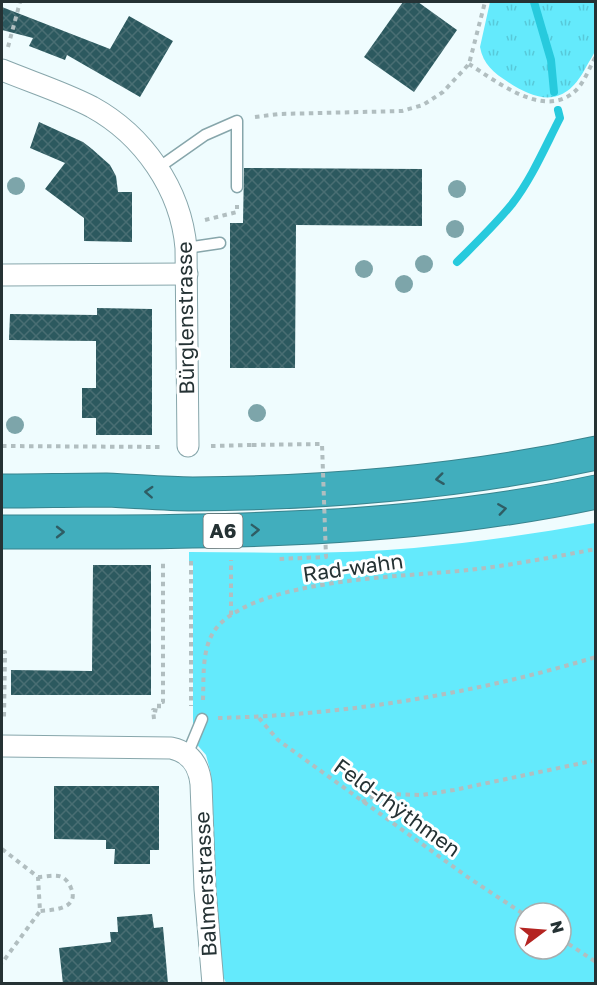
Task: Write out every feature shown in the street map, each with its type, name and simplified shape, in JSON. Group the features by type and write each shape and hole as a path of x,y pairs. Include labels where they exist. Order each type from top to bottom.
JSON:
{"highway":[{"name":"A6","path":"2,491 107,490 190,494 283,492 377,486 498,471 596,453"},
{"path":"2,478 107,490"},
{"name":"A6","path":"2,532 192,532 381,523 506,509 596,492"}],"street":[{"name":"Bürglenstrasse","path":"2,70 74,99 116,122 140,145 158,168 170,190 178,209 186,248 188,446"},
{"path":"2,275 187,274"},
{"path":"2,746 153,747 178,750 187,755"},
{"name":"Balmerstrasse","path":"187,755 197,766 201,784 205,889 213,984"}],"lane":[{"path":"158,168 205,135 237,121 237,187"},
{"path":"186,248 220,243"},
{"path":"187,755 202,719"}],"path":[{"path":"2,70 21,2"},
{"path":"237,121 261,115 411,109 429,102 443,92 469,64 485,2"},
{"path":"469,64 516,93 546,102 565,98 576,91 596,56"},
{"path":"2,446 165,447 165,436"},
{"path":"188,446 322,444 326,557 278,559"},
{"name":"Rad-wahn","path":"202,719 205,656 217,627 231,615 268,597 324,585 530,562 596,549"},
{"path":"221,560 231,559 231,615"},
{"path":"154,719 153,710 159,711 159,702 163,702 163,560"},
{"path":"191,708 191,560 201,560"},
{"path":"2,652 5,652 4,719"},
{"path":"202,719 331,711 419,698 482,686 596,657"},
{"name":"Feld-rhÿthmen","path":"258,717 278,740 362,802 513,907"},
{"path":"362,802 372,797 387,795 422,795 454,790 592,761"},
{"path":"2,849 38,877 59,876 66,879 71,887 72,900 67,906 59,910 40,911"},
{"path":"2,963 40,911 38,877"},
{"path":"573,947 596,962"}],"green space":[{"path":"490,2 595,2 596,48 577,81 569,90 560,95 541,97 508,82 490,67 480,47"},
{"path":"595,523 595,983 226,983 222,974 215,888 211,774 206,755 193,740 193,564 189,563 189,552 358,552 414,548"}],"building":[{"path":"403,2 418,2 457,30 414,92 364,57"},
{"path":"2,7 110,49 129,16 173,41 140,97 67,55 65,60 29,46 33,38 2,30"},
{"path":"39,122 83,142 110,165 116,176 118,192 132,192 132,242 84,241 84,218 45,189 65,163 30,148"},
{"path":"244,168 422,169 422,226 296,225 295,368 230,368 230,223 243,223"},
{"path":"97,308 152,309 152,435 96,435 96,418 82,418 82,388 96,388 96,341 9,340 10,314 97,315"},
{"path":"93,565 151,565 151,695 11,695 11,670 92,671"},
{"path":"54,786 159,786 159,850 150,850 150,864 114,864 115,849 106,849 106,840 54,839"},
{"path":"152,914 154,928 163,927 168,984 63,984 59,948 111,942 110,932 118,932 117,917"}],"waterway":[{"path":"534,2 551,60 554,92"},
{"path":"457,262 499,219 526,184 560,118 558,110"}]}
